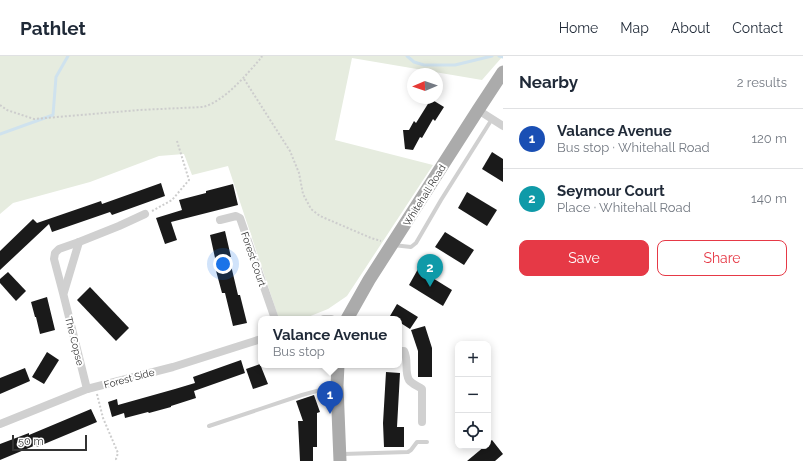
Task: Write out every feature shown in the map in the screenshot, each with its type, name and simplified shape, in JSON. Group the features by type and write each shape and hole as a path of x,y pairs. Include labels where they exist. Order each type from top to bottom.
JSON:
{"main road":[{"name":"Whitehall Road","path":"349,316 369,280 503,72"},
{"path":"339,368 337,386 340,458"}],"street":[{"path":"478,110 503,126"},
{"name":"The Copse","path":"87,389 54,259 55,253 59,249 119,226 145,214"},
{"name":"Forest Court","path":"220,220 236,216 240,218 274,316"},
{"path":"63,293 79,242"},
{"name":"Forest Side","path":"0,424 87,389 173,367 258,339"},
{"path":"402,351 404,351 406,355 408,379 422,389 422,422"}],"lane":[{"path":"392,245 411,247 416,242 492,119"},
{"path":"209,426 302,395 337,386"},
{"path":"340,458 408,452 417,442 427,442"}],"path":[{"path":"0,105 7,110 34,119 139,110 203,107 212,105 223,97 244,78 262,56"},
{"path":"244,78 290,152 299,173 303,194 311,209 320,216 371,238 392,245"},
{"path":"145,214 172,200 189,180 177,141"},
{"path":"98,396 103,418 118,453 116,459 117,461"}],"shaded area":[{"path":"0,56 503,56 482,80 443,73 443,68 411,68 352,58 335,140 433,165 347,296 328,309 310,316 278,316 228,166 192,175 184,154 159,156 90,182 13,203 0,214"}],"building":[{"path":"428,104 439,104 444,107 435,121 433,119 422,138 420,137 413,150 405,149 403,130 409,130 414,121 416,123"},
{"path":"492,152 503,159 503,182 482,169"},
{"path":"161,183 165,196 112,215 110,212 52,232 49,224 0,270 0,251 33,219 37,223 101,201 102,204"},
{"path":"233,184 238,205 171,222 177,240 165,244 156,218 182,210 179,200"},
{"path":"467,192 497,210 487,226 458,208"},
{"path":"225,231 231,257 229,257 238,295 240,295 247,323 233,326 225,293 222,293 215,267 217,267 210,235"},
{"path":"445,232 474,250 464,265 435,247"},
{"path":"418,269 452,290 443,306 409,285"},
{"path":"8,272 26,291 16,301 0,283 0,279"},
{"path":"90,287 129,328 116,341 77,300"},
{"path":"47,297 55,330 40,334 31,302"},
{"path":"397,304 418,317 410,329 402,324 402,316 390,316"},
{"path":"425,326 432,348 432,377 418,377 418,351 411,330"},
{"path":"47,352 59,360 44,384 32,377"},
{"path":"241,360 245,373 194,391 196,398 149,413 125,418 124,413 112,417 108,402 117,399 118,405 195,383 193,377"},
{"path":"258,365 258,368 262,368 268,384 253,389 246,369"},
{"path":"25,368 30,381 0,394 0,378"},
{"path":"386,372 400,373 397,427 404,427 404,447 384,447 383,423"},
{"path":"314,395 320,412 317,413 317,447 313,447 313,461 300,461 298,421 303,421 296,401"},
{"path":"91,409 97,422 37,447 36,445 0,460 0,444 29,433 29,435"},
{"path":"492,440 503,454 495,461 467,461 481,449 491,449"}],"waterway":[{"path":"0,134 53,115 56,77 68,56"},
{"path":"407,56 414,62 424,65 455,65 492,56"},
{"path":"499,56 503,57"}],"place":[{"name":"Seymour Court","path":"430,287"},
{"name":"Valance Avenue","path":"330,414"}]}
